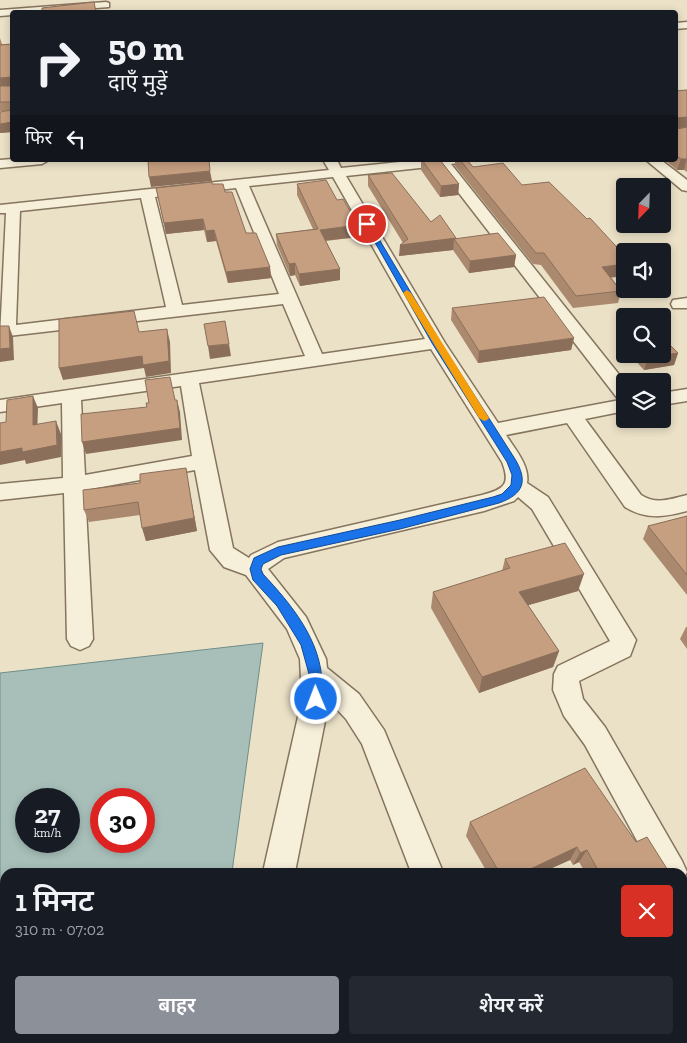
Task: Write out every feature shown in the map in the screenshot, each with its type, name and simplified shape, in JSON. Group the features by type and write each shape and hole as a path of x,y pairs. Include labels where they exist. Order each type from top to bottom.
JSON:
{"street":[{"path":"54,10 106,6"},
{"path":"0,164 21,162"},
{"path":"289,298 3,332 7,208 241,183 333,167 430,162"},
{"path":"450,162 616,383"},
{"path":"656,162 687,187"},
{"path":"280,868 316,699 315,674 313,658 297,624 282,602 258,576 256,569 258,561 278,552 470,508 506,496 516,486 518,475 512,461 436,343 333,167"},
{"path":"241,183 316,361"},
{"path":"147,194 174,311"},
{"path":"0,406 436,343"},
{"path":"190,379 222,550 226,557 236,563 256,569"},
{"path":"71,395 80,639"},
{"path":"671,398 687,395"},
{"path":"492,431 616,407"},
{"path":"572,415 633,501 640,507 657,510 687,504"},
{"path":"0,492 75,484 204,461"},
{"path":"516,486 532,495 540,504 623,640 621,648 567,674 564,681 568,694 585,725 595,736 669,868"},
{"path":"315,674 344,695 364,720 374,739 425,868"}],"water":[{"path":"263,643 233,868 0,868 0,673"}],"building":[{"path":"94,2 96,10 42,10 42,8"},
{"path":"10,44 10,77 0,78 0,45"},
{"path":"0,86 10,86 10,102 0,102"},
{"path":"687,90 687,117 678,118 678,91"},
{"path":"10,110 10,122 0,124 0,112"},
{"path":"687,127 687,159 678,157 678,129"},
{"path":"148,162 209,162 210,171 149,177"},
{"path":"423,162 442,162 459,184 441,186"},
{"path":"462,162 469,162 473,167 503,163 522,185 549,182 587,219 590,218 616,246 616,265 602,267 616,285 616,292 576,296 544,253 536,253"},
{"path":"392,173 431,222 440,215 456,238 400,245 408,239 368,175"},
{"path":"326,180 337,200 343,199 358,225 320,230 340,269 299,274 295,263 289,264 276,234 318,229 297,184"},
{"path":"212,182 212,184 223,184 225,192 232,192 246,233 256,233 270,267 226,272 214,230 206,231 203,219 164,223 156,188"},
{"path":"498,233 516,255 470,261 454,239"},
{"path":"544,297 574,338 479,351 452,308"},
{"path":"134,311 139,332 167,329 169,361 143,365 142,356 59,368 59,319"},
{"path":"225,321 229,344 208,346 204,324"},
{"path":"0,326 9,326 10,348 0,349"},
{"path":"671,346 678,353 671,354"},
{"path":"170,377 175,400 177,400 180,428 82,442 81,414 147,407 146,403 149,403 145,380"},
{"path":"33,396 33,425 56,421 57,445 22,452 22,448 0,452 0,423 6,422 7,400"},
{"path":"186,468 194,518 142,528 138,502 84,510 83,490 140,483 140,474"},
{"path":"687,516 687,575 648,526"},
{"path":"565,543 584,574 519,592 559,651 482,677 433,592 510,568 505,559"},
{"path":"585,768 636,842 647,837 666,868 597,868 587,850 580,853 577,847 532,868 497,868 470,822"}],"slow traffic":[{"path":"407,293 436,343 484,418"}],"route":[{"path":"316,699 313,658 297,624 282,602 258,576 256,569 258,561 278,552 462,510 495,500 506,496 516,486 518,475 512,461 436,343 367,224"}]}
